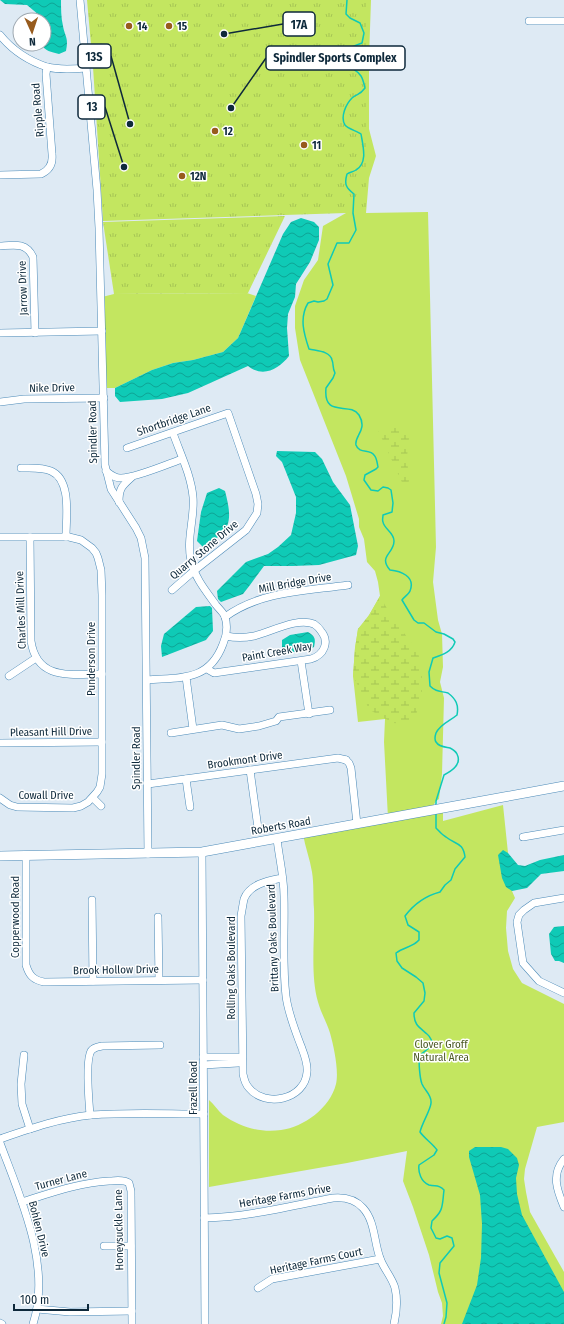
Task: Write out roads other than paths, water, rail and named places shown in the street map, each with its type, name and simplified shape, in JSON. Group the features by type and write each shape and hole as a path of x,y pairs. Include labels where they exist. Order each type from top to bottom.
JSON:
{"main road":[{"name":"Roberts Road","path":"0,856 202,852 564,786"}],"street":[{"name":"Spindler Road","path":"80,0 97,197 104,398 104,459 111,489 141,538 146,575 148,854"},
{"path":"529,21 564,21"},
{"path":"0,35 15,51 47,67 86,68"},
{"name":"Ripple Road","path":"0,175 36,174 46,172 52,163 46,74 47,67"},
{"name":"Jarrow Drive","path":"0,246 23,246 30,250 33,256 35,333"},
{"path":"0,333 102,331"},
{"name":"Nike Drive","path":"0,402 24,399 104,398"},
{"name":"Shortbridge Lane","path":"127,448 228,413"},
{"name":"Quarry Stone Drive","path":"172,590 246,530 256,513 258,504 256,494 228,413"},
{"path":"147,680 198,674 207,669 220,652 226,636 225,617 199,582 191,562 190,551 193,498 191,486 173,433"},
{"path":"106,471 118,478 133,477 182,459"},
{"path":"21,468 38,468 52,471 63,482 66,496 66,536"},
{"path":"119,502 119,492 121,488 133,477"},
{"name":"Punderson Drive","path":"0,537 66,536 75,538 87,543 96,553 100,564 102,595 102,780 100,787 93,798"},
{"name":"Charles Mill Drive","path":"30,537 31,641 36,658 42,665 57,674 102,674"},
{"name":"Mill Bridge Drive","path":"225,617 251,602 274,595 348,585"},
{"name":"Paint Creek Way","path":"207,669 214,673 302,661 319,655 324,650 326,644 326,638 318,626 306,622 270,630 255,636 241,638 226,636"},
{"path":"9,676 36,658"},
{"path":"302,661 309,714"},
{"path":"186,676 193,730"},
{"path":"171,733 222,725 239,729 276,721 279,717 330,710"},
{"name":"Pleasant Hill Drive","path":"0,743 102,742"},
{"name":"Brookmont Drive","path":"148,784 347,758 350,768 357,824"},
{"path":"250,770 258,828"},
{"path":"186,779 190,807"},
{"name":"Cowall Drive","path":"0,798 10,805 17,807 73,808 81,806 93,798"},
{"path":"93,798 101,806"},
{"path":"523,837 564,830"},
{"name":"Brittany Oaks Boulevard","path":"242,1059 243,1074 248,1087 255,1094 266,1098 287,1098 294,1094 305,1080 307,1072 306,1062 286,997 284,894 277,839"},
{"name":"Frazell Road","path":"202,852 205,1324"},
{"name":"Copperwood Road","path":"26,856 26,965 31,976"},
{"name":"Rolling Oaks Boulevard","path":"242,1059 241,916 244,899 253,887 282,878"},
{"path":"564,898 534,903 519,915 516,922 523,963 538,981 564,993"},
{"path":"92,900 93,981"},
{"path":"158,917 159,980"},
{"name":"Brook Hollow Drive","path":"31,976 44,982 203,980"},
{"path":"90,1115 88,1078 89,1056 92,1050 96,1047 102,1046 160,1045"},
{"path":"24,1056 21,1084 22,1104 30,1129"},
{"path":"203,1061 238,1063 242,1059"},
{"path":"0,1139 63,1120 90,1115 204,1114"},
{"name":"Bohlen Drive","path":"0,1143 22,1202 33,1241 37,1263 38,1283 37,1309 33,1324"},
{"path":"564,1159 556,1172 559,1194 564,1207"},
{"name":"Turner Lane","path":"22,1202 73,1186 92,1182 123,1180 129,1183"},
{"name":"Honeysuckle Lane","path":"129,1183 131,1191 132,1324"},
{"name":"Heritage Farms Drive","path":"204,1218 245,1215 332,1198 351,1200 364,1209 371,1222 380,1259 395,1286 398,1305 394,1324"},
{"path":"104,1246 131,1246"},
{"name":"Heritage Farms Court","path":"258,1288 272,1279 380,1259"},
{"path":"37,1309 70,1312 132,1311"}],"water":[{"path":"0,0 61,0 62,20 67,40 66,51 59,54 52,52 52,12 35,12 27,5 5,4"},
{"path":"301,218 314,222 319,227 319,240 310,262 296,284 295,297 288,314 287,328 289,356 285,361 276,368 265,372 254,370 248,366 188,393 162,399 120,402 115,396 115,388 152,370 173,363 193,360 223,352 238,338 283,234 291,222"},
{"path":"277,451 315,452 322,459 333,482 350,505 358,546 356,555 319,565 264,566 243,594 221,602 218,599 217,591 246,562 268,554 291,535 296,513 296,497 282,462 276,456"},
{"path":"219,488 225,491 228,502 228,525 219,536 203,547 197,541 201,512 207,493"},
{"path":"210,606 212,608 213,631 206,640 162,657 161,646 164,634 196,607"},
{"path":"308,632 314,636 315,640 314,647 311,649 301,652 286,652 282,647 282,640 290,635"},
{"path":"503,850 508,853 518,865 525,866 540,860 564,855 564,871 541,874 527,888 512,891 506,887 502,878 498,855"},
{"path":"564,926 564,963 555,961 551,954 549,934 554,927"},
{"path":"475,1147 501,1147 508,1149 517,1158 519,1165 516,1178 517,1194 522,1215 564,1292 564,1324 462,1324 477,1285 481,1258 482,1224 480,1195 469,1157 469,1151"}],"waterway":[{"path":"347,0 346,14 350,18 360,23 364,33 362,43 349,48 345,53 346,62 361,76 365,88 352,98 343,115 345,125 361,134 364,154 360,167 347,174 346,180 347,188 354,194 353,213 356,230 349,243 337,243 328,264 333,285 327,299 324,301 314,301 308,303 305,309 303,326 309,349 326,353 331,357 333,362 335,373 326,388 326,397 329,403 338,408 355,411 361,420 362,425 356,442 357,448 362,451 372,453 376,459 378,467 365,475 364,480 371,490 378,491 383,487 391,490 393,503 392,512 383,515 383,520 385,527 394,538 394,541 386,561 390,570 406,575 411,582 410,591 402,600 414,620 418,623 424,623 436,632 453,639 455,642 449,651 433,658 429,672 430,686 436,690 448,693 455,700 458,708 457,715 440,727 435,736 437,744 452,749 458,758 455,767 444,775 436,801 436,806"},
{"path":"436,812 436,828 443,835 461,846 465,857 455,869 451,880 440,892 420,901 405,916 408,925 419,932 419,940 396,953 397,961 402,968 423,983 425,993 424,1001 414,1013 414,1017 418,1025 429,1036 433,1043 421,1054 419,1058 421,1082 431,1100 430,1109 420,1132 437,1150 434,1155 419,1165 419,1168 420,1174 426,1184 437,1186 444,1190 441,1211 432,1221 431,1228 436,1238 440,1239 447,1236 452,1238 454,1246 440,1263 439,1273 447,1303 444,1324"}],"place":[{"name":"14","path":"129,26"},
{"name":"15","path":"169,26"},
{"name":"17A","path":"224,34"},
{"name":"Spindler Sports Complex","path":"231,108"},
{"name":"13S","path":"130,124"},
{"name":"12","path":"215,131"},
{"name":"11","path":"304,145"},
{"name":"13","path":"124,167"},
{"name":"12N","path":"182,176"}],"park label":[{"name":"Clover Groff Natural Area","path":"441,1050"}]}
